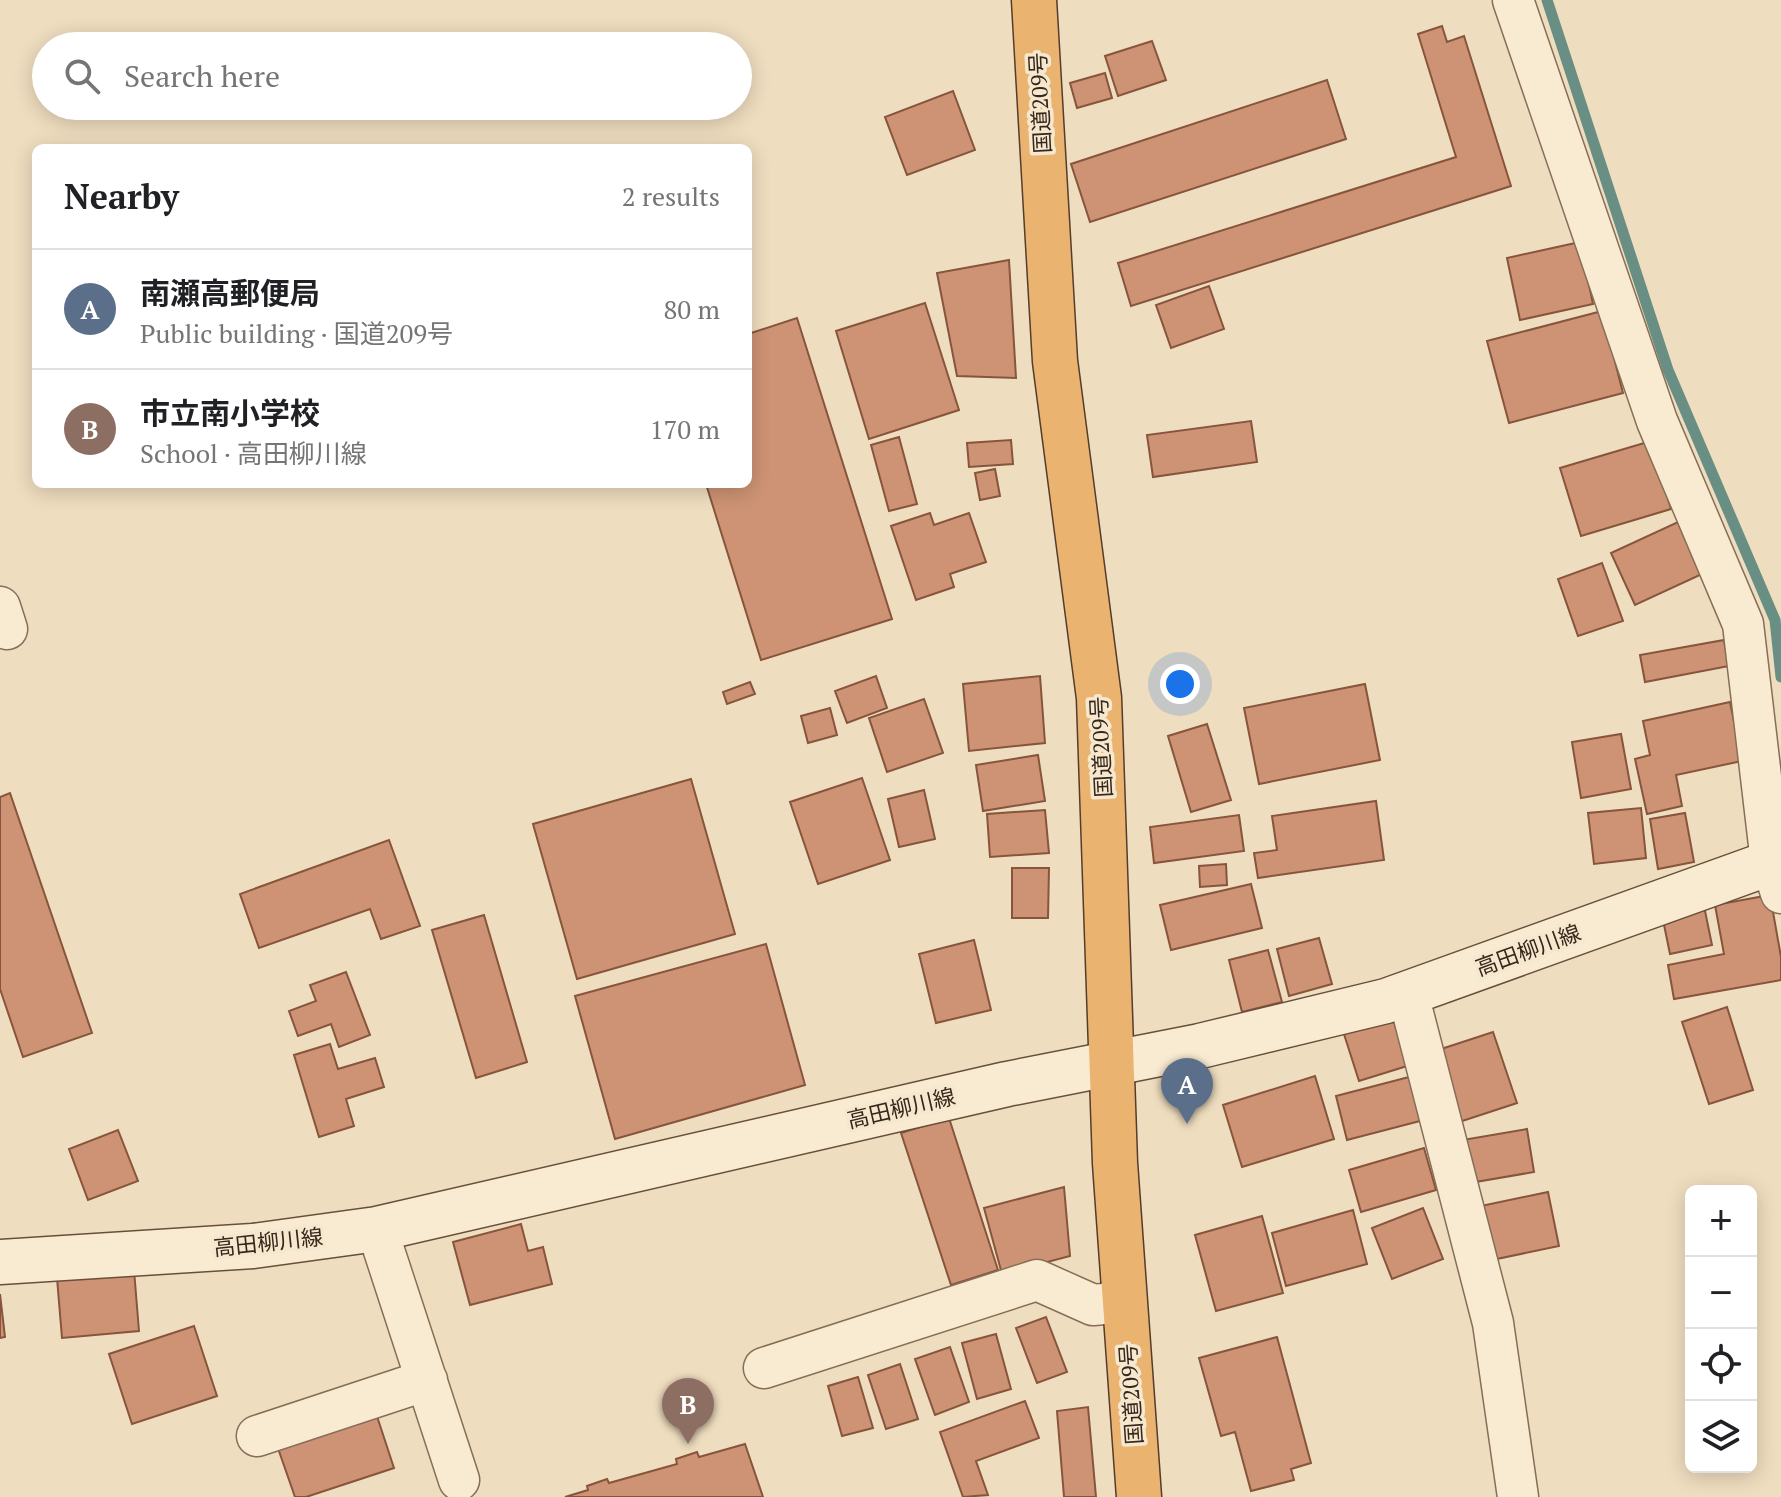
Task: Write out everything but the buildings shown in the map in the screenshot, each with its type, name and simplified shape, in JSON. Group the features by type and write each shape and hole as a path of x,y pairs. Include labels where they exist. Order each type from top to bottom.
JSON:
{"highway":[{"name":"国道209号","path":"1034,0 1055,361 1099,698 1112,1063 1139,1497"}],"main road":[{"name":"高田柳川線","path":"0,1262 253,1246 377,1229 1112,1063 1200,1046 1408,994 1778,871"}],"street":[{"path":"1513,0 1657,421 1743,624 1778,871"},
{"path":"1408,994 1493,1323 1518,1497"},
{"path":"377,1229 459,1480"},
{"path":"764,1368 1037,1280 1093,1305 1125,1302"},
{"path":"257,1436 427,1380"}],"waterway":[{"path":"1547,0 1668,370 1775,620 1781,677"}],"place":[{"name":"南瀬高郵便局","path":"1187,1124"},
{"name":"市立南小学校","path":"688,1444"}]}
